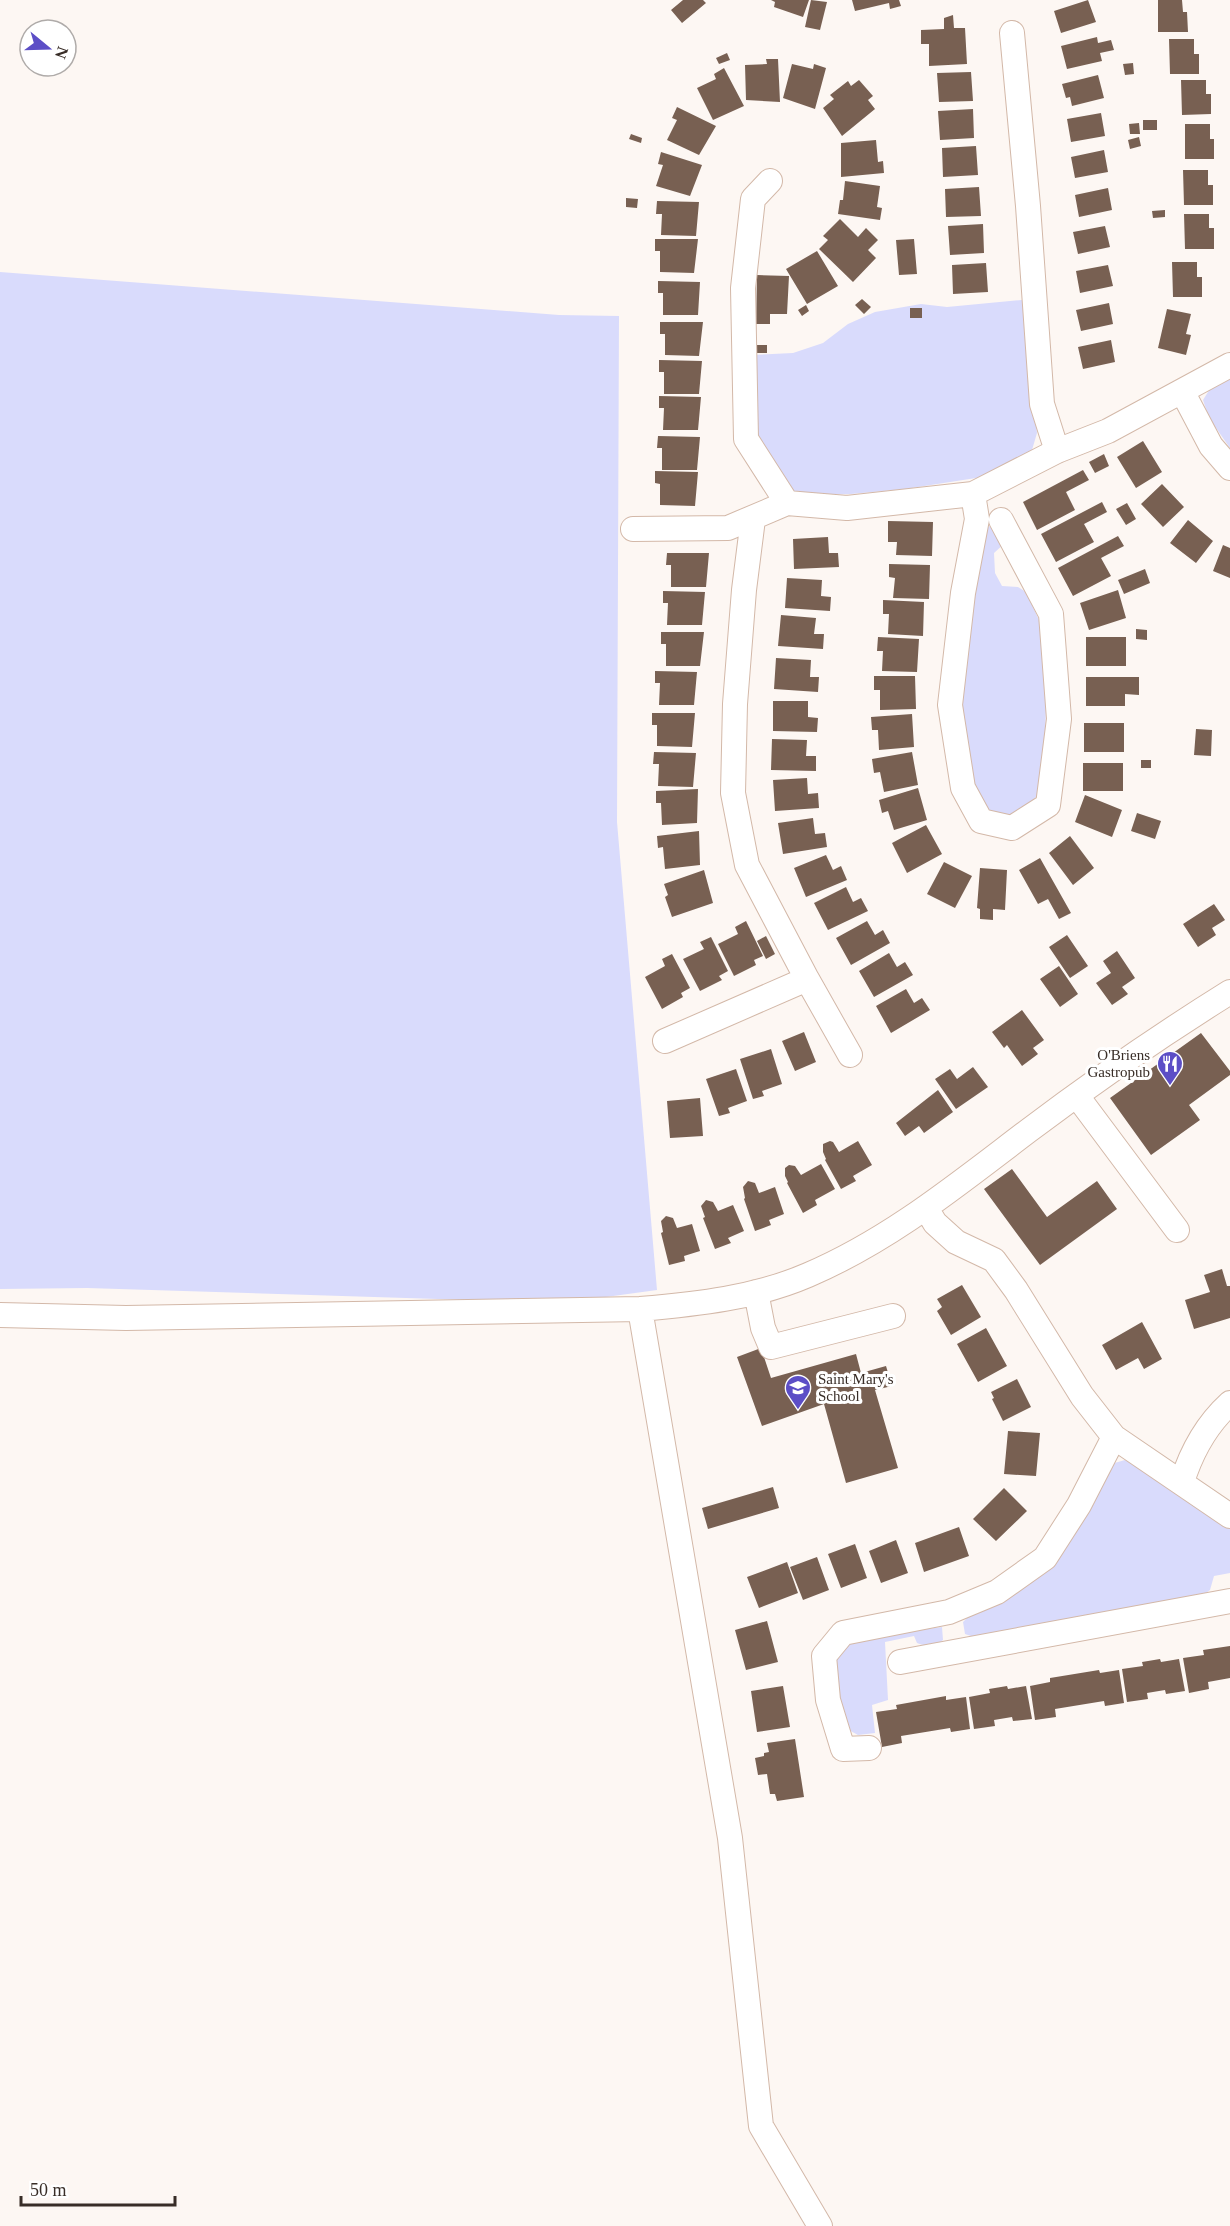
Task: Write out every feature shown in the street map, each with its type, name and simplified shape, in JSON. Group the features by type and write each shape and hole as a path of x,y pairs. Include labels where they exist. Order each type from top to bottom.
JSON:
{"street":[{"path":"1012,33 1028,206 1042,404 1057,451"},
{"path":"770,181 753,199 743,288 746,439 788,503"},
{"path":"633,529 728,528 788,503 848,508 973,494 1057,451 1108,432 1230,365"},
{"path":"1182,391 1211,446 1230,468"},
{"path":"973,494 977,519 963,593 950,705 963,788 981,821 1012,828 1048,805 1059,719 1051,614 1001,520"},
{"path":"753,519 744,590 735,704 733,793 747,865 850,1055"},
{"path":"665,1041 807,979"},
{"path":"0,1315 126,1318 640,1309 704,1304 756,1292 807,1276 870,1245 926,1208 1077,1096 1191,1016 1230,992"},
{"path":"1077,1096 1177,1230"},
{"path":"926,1208 935,1223 956,1242 994,1260 1016,1290 1082,1396 1114,1437 1230,1516"},
{"path":"756,1292 763,1328 771,1347 893,1316"},
{"path":"640,1309 730,1838 761,2126 820,2226"},
{"path":"1182,1482 1188,1463 1215,1416 1230,1403"},
{"path":"869,1748 843,1749 828,1700 824,1656 843,1633 949,1612 997,1592 1044,1558 1079,1504 1114,1437"},
{"path":"900,1662 1230,1602"},
{"path":"949,1612 960,1651"}],"shaded area":[{"path":"0,272 559,315 619,316 617,822 657,1290 562,1303 87,1288 0,1289"},
{"path":"1022,300 1037,433 1032,450 1016,463 989,476 905,489 851,494 808,495 790,490 758,436 751,355 793,353 823,343 848,324 875,312 921,304 947,307"},
{"path":"1230,377 1230,448 1209,418 1203,400 1213,384"},
{"path":"994,523 1006,542 994,553 995,573 1002,586 1018,587 1026,592 1046,635 1047,660 1044,788 1022,812 1002,818 989,812 974,794 962,709 972,606 987,528"},
{"path":"1125,1460 1136,1465 1230,1529 1230,1573 1214,1576 1210,1590 1198,1599 974,1637 965,1634 963,1622 972,1613 992,1605 1111,1464"},
{"path":"942,1627 943,1640 934,1645 917,1643 914,1636 885,1642 888,1700 872,1705 875,1733 858,1735 847,1729 837,1697 833,1658 852,1639"}],"building":[{"path":"683,0 703,0 706,3 682,23 671,10"},
{"path":"771,0 809,0 803,17 774,7 775,2"},
{"path":"811,0 827,2 820,30 805,27"},
{"path":"852,0 899,0 901,6 890,9 889,3 855,11"},
{"path":"1088,0 1096,22 1061,33 1054,11"},
{"path":"1158,0 1182,0 1183,12 1187,12 1188,32 1158,32"},
{"path":"953,15 954,28 965,28 967,64 929,66 929,44 921,44 921,30 944,29 944,18"},
{"path":"1097,37 1098,43 1111,40 1114,50 1100,53 1102,61 1067,69 1061,46"},
{"path":"1169,39 1194,39 1194,54 1199,54 1199,74 1170,74"},
{"path":"727,53 730,60 719,64 716,58"},
{"path":"766,59 778,59 780,102 746,100 745,65 767,64"},
{"path":"1133,63 1134,74 1125,75 1123,64"},
{"path":"792,64 813,69 814,64 826,68 815,109 783,98"},
{"path":"724,68 744,106 713,120 697,88 716,79 714,74"},
{"path":"971,72 973,101 939,102 937,73"},
{"path":"1098,75 1104,98 1072,106 1070,97 1066,98 1062,84"},
{"path":"859,80 873,96 868,100 875,109 842,136 823,108 834,99 830,95 848,81 851,86"},
{"path":"1181,80 1206,80 1206,94 1211,94 1211,114 1182,115"},
{"path":"677,107 716,126 699,155 667,140 677,120 672,118"},
{"path":"973,109 974,138 940,140 938,111"},
{"path":"1101,113 1105,136 1071,142 1067,119"},
{"path":"1143,120 1157,120 1157,130 1143,130"},
{"path":"1139,123 1140,134 1130,134 1129,124"},
{"path":"1185,124 1210,124 1210,139 1214,139 1214,159 1185,159"},
{"path":"631,134 642,138 641,143 629,139"},
{"path":"1139,137 1141,146 1130,149 1128,140"},
{"path":"876,140 878,162 883,161 884,173 841,177 841,143"},
{"path":"976,146 978,175 943,177 942,148"},
{"path":"1104,150 1108,172 1075,178 1071,157"},
{"path":"661,152 702,165 690,196 656,186 663,165 658,164"},
{"path":"1183,170 1208,170 1208,185 1213,185 1213,205 1184,205"},
{"path":"845,181 880,186 877,207 882,208 880,220 838,214 840,200 843,200"},
{"path":"979,187 981,216 946,217 945,189"},
{"path":"1108,188 1112,210 1079,217 1075,195"},
{"path":"626,198 638,199 637,208 626,207"},
{"path":"657,201 699,202 696,236 661,235 662,214 656,214"},
{"path":"1165,210 1165,217 1153,218 1152,211"},
{"path":"1184,214 1209,214 1209,228 1214,228 1214,249 1185,249"},
{"path":"840,219 858,237 866,228 878,240 868,250 876,258 853,282 819,249 828,240 823,236"},
{"path":"983,224 984,253 950,255 948,226"},
{"path":"1105,226 1110,247 1078,254 1073,232"},
{"path":"655,239 698,239 694,273 660,272 660,251 655,251"},
{"path":"914,239 917,274 899,275 896,240"},
{"path":"817,251 838,286 807,304 786,269"},
{"path":"1172,262 1197,262 1197,277 1202,277 1202,297 1173,297"},
{"path":"986,263 988,292 953,294 952,265"},
{"path":"1108,265 1113,286 1080,293 1076,271"},
{"path":"757,275 789,276 787,314 770,314 770,324 756,324"},
{"path":"658,281 700,282 698,315 663,315 663,293 658,293"},
{"path":"862,299 871,307 864,314 855,305"},
{"path":"1109,303 1113,324 1081,331 1076,310"},
{"path":"806,305 809,311 802,316 798,310"},
{"path":"910,308 922,308 922,318 910,318"},
{"path":"1167,309 1191,314 1186,334 1191,335 1186,355 1158,348"},
{"path":"660,322 703,322 699,356 665,355 665,334 660,334"},
{"path":"1111,340 1115,362 1083,369 1078,347"},
{"path":"754,345 767,345 767,353 754,353"},
{"path":"659,360 702,361 699,394 664,394 664,372 659,372"},
{"path":"659,396 701,397 698,430 663,430 664,408 659,408"},
{"path":"658,436 700,437 697,470 662,470 662,448 657,448"},
{"path":"1143,441 1162,472 1136,488 1117,457"},
{"path":"1104,454 1109,466 1095,473 1089,462"},
{"path":"1083,470 1089,480 1066,492 1075,510 1037,530 1023,502"},
{"path":"655,471 698,472 695,506 660,505 660,484 655,483"},
{"path":"1162,484 1184,507 1163,527 1141,504"},
{"path":"1102,502 1107,512 1084,524 1094,542 1056,562 1041,534"},
{"path":"1127,503 1136,519 1126,525 1116,509"},
{"path":"1188,520 1213,541 1196,563 1170,543"},
{"path":"888,521 933,522 932,556 896,555 897,542 888,542"},
{"path":"1118,536 1124,546 1101,558 1111,576 1073,596 1058,568"},
{"path":"828,537 829,553 838,553 839,567 794,569 793,539"},
{"path":"1223,545 1230,548 1230,578 1213,571"},
{"path":"667,553 709,553 706,587 671,587 671,565 666,565"},
{"path":"889,564 930,565 929,599 893,598 895,578 889,577"},
{"path":"1145,569 1150,583 1124,594 1118,580"},
{"path":"787,578 822,580 821,596 831,597 830,611 785,608"},
{"path":"1118,590 1126,618 1089,630 1080,603"},
{"path":"663,591 705,592 702,625 667,625 668,603 663,603"},
{"path":"883,600 924,602 923,636 888,634 889,614 883,614"},
{"path":"781,615 816,618 814,634 824,634 823,649 778,646"},
{"path":"1136,629 1147,630 1147,640 1136,639"},
{"path":"661,632 704,632 700,666 666,666 666,644 661,644"},
{"path":"878,637 919,639 917,672 882,671 883,651 877,651"},
{"path":"1086,637 1126,637 1126,666 1086,666"},
{"path":"776,658 811,660 810,677 819,677 818,692 774,689"},
{"path":"655,671 697,672 694,705 659,705 660,683 655,683"},
{"path":"874,676 915,676 916,709 880,710 880,690 874,690"},
{"path":"1086,677 1139,677 1139,695 1125,694 1125,706 1086,706"},
{"path":"773,701 808,701 808,717 818,718 817,732 773,731"},
{"path":"652,713 695,713 692,747 657,746 657,725 652,725"},
{"path":"912,714 914,747 879,750 878,730 872,730 871,717"},
{"path":"1084,723 1124,723 1124,752 1084,752"},
{"path":"1196,729 1212,730 1211,756 1194,755"},
{"path":"772,739 807,740 806,756 816,756 816,771 771,770"},
{"path":"654,752 696,753 693,787 658,786 659,764 653,764"},
{"path":"912,752 918,785 884,792 880,772 874,773 872,759"},
{"path":"1141,760 1151,760 1151,768 1141,768"},
{"path":"1083,763 1123,763 1123,791 1083,791"},
{"path":"807,778 808,794 818,793 819,808 775,811 773,780"},
{"path":"918,788 927,820 894,830 888,811 882,813 879,800"},
{"path":"698,789 697,823 662,825 661,803 656,803 656,791"},
{"path":"1085,795 1122,810 1112,837 1075,822"},
{"path":"1137,813 1161,821 1155,839 1131,831"},
{"path":"813,818 815,834 825,833 827,847 783,854 778,823"},
{"path":"926,825 942,854 907,873 892,843"},
{"path":"699,831 700,865 665,869 663,847 658,848 657,836"},
{"path":"1070,836 1094,868 1073,885 1049,853"},
{"path":"826,855 833,870 841,866 847,880 806,897 794,868"},
{"path":"1040,858 1071,913 1059,919 1048,899 1038,904 1019,870"},
{"path":"944,862 972,876 955,908 927,894"},
{"path":"980,868 1007,870 1005,910 993,909 993,920 980,919 980,909 977,908"},
{"path":"704,870 713,903 672,917 665,897 668,895 664,884"},
{"path":"846,887 853,902 861,898 868,911 828,930 814,903"},
{"path":"1214,904 1225,920 1212,928 1216,935 1198,947 1183,924"},
{"path":"746,921 763,956 754,960 756,965 734,976 718,944 738,934 735,927"},
{"path":"867,921 875,935 883,930 890,943 851,965 836,938"},
{"path":"1067,935 1088,966 1070,978 1049,947"},
{"path":"766,936 775,954 766,959 757,941"},
{"path":"711,937 728,971 719,976 722,980 700,991 683,959 704,949 700,942"},
{"path":"1117,951 1135,978 1122,987 1128,994 1112,1005 1096,983 1111,973 1103,961"},
{"path":"889,953 897,967 905,962 913,975 874,997 859,971"},
{"path":"672,954 690,988 681,993 683,997 662,1009 645,977 665,966 662,959"},
{"path":"1059,966 1078,994 1060,1007 1040,979"},
{"path":"906,989 914,1003 922,998 930,1010 891,1033 876,1006"},
{"path":"1022,1010 1044,1040 1033,1048 1038,1054 1022,1066 1007,1045 1004,1048 992,1032"},
{"path":"804,1032 816,1062 795,1071 782,1041"},
{"name":"O'Briens Gastropub","path":"1201,1033 1230,1071 1230,1075 1189,1105 1200,1120 1151,1155 1110,1098"},
{"path":"771,1049 782,1084 762,1091 764,1096 753,1099 740,1059"},
{"path":"973,1067 988,1087 956,1109 935,1079 950,1069 957,1079"},
{"path":"736,1069 747,1101 728,1108 730,1113 719,1116 706,1079"},
{"path":"938,1090 953,1112 924,1133 919,1126 905,1136 896,1123"},
{"path":"700,1098 703,1136 670,1138 667,1101"},
{"path":"830,1141 839,1152 858,1141 872,1165 853,1176 856,1181 841,1189 823,1152 823,1144"},
{"path":"821,1164 835,1189 815,1200 817,1205 803,1213 787,1183 785,1168 789,1165 795,1166 801,1175"},
{"path":"1012,1169 1047,1217 1097,1181 1117,1209 1040,1265 984,1189"},
{"path":"748,1181 755,1183 759,1193 775,1187 784,1214 769,1220 771,1225 755,1231 744,1199 743,1187"},
{"path":"706,1200 713,1202 718,1211 733,1205 744,1231 728,1238 731,1243 715,1249 703,1218 705,1217 701,1206"},
{"path":"666,1216 673,1218 677,1228 692,1224 700,1251 684,1256 685,1261 669,1265 661,1233 663,1232 661,1221"},
{"path":"1222,1269 1227,1286 1230,1286 1230,1318 1194,1329 1185,1300 1210,1292 1204,1275"},
{"path":"962,1285 981,1317 951,1335 937,1311 942,1307 937,1299"},
{"path":"1142,1322 1162,1359 1144,1369 1138,1358 1116,1370 1102,1345"},
{"path":"986,1328 1007,1366 978,1382 957,1344"},
{"path":"761,1348 771,1378 856,1354 861,1373 886,1366 892,1386 875,1390 898,1468 846,1483 824,1404 762,1426 737,1357"},
{"path":"1017,1379 1031,1407 1003,1421 991,1392"},
{"path":"1008,1431 1040,1433 1036,1476 1004,1474"},
{"path":"773,1487 779,1508 708,1529 702,1508"},
{"path":"1004,1488 1027,1511 996,1541 973,1519"},
{"path":"959,1527 969,1556 924,1572 915,1543"},
{"path":"896,1540 908,1573 881,1583 869,1551"},
{"path":"855,1544 867,1578 841,1588 828,1554"},
{"path":"817,1557 829,1590 803,1600 790,1567"},
{"path":"787,1562 798,1593 759,1608 747,1577"},
{"path":"767,1621 778,1662 746,1670 735,1630"},
{"path":"1230,1646 1230,1678 1208,1682 1209,1689 1189,1693 1183,1658 1204,1655 1203,1650"},
{"path":"1160,1659 1161,1662 1179,1659 1185,1691 1166,1694 1165,1690 1147,1693 1148,1699 1127,1702 1122,1669 1143,1666 1142,1662"},
{"path":"1099,1670 1100,1673 1119,1670 1124,1703 1105,1706 1104,1701 1055,1709 1056,1717 1035,1720 1030,1686 1050,1682 1050,1678"},
{"path":"783,1686 790,1727 757,1732 751,1691"},
{"path":"1007,1686 1008,1689 1026,1686 1032,1719 1013,1721 1012,1717 994,1720 995,1726 974,1729 969,1697 990,1693 989,1689"},
{"path":"946,1696 946,1700 966,1697 970,1729 951,1732 950,1728 901,1736 902,1743 882,1747 876,1712 897,1709 896,1705"},
{"path":"795,1739 804,1797 777,1801 775,1794 770,1794 767,1774 758,1775 755,1758 769,1752 767,1743"}],"place":[{"name":"O'Briens Gastropub","path":"1170,1087"},
{"name":"Saint Mary's School","path":"798,1411"}]}
